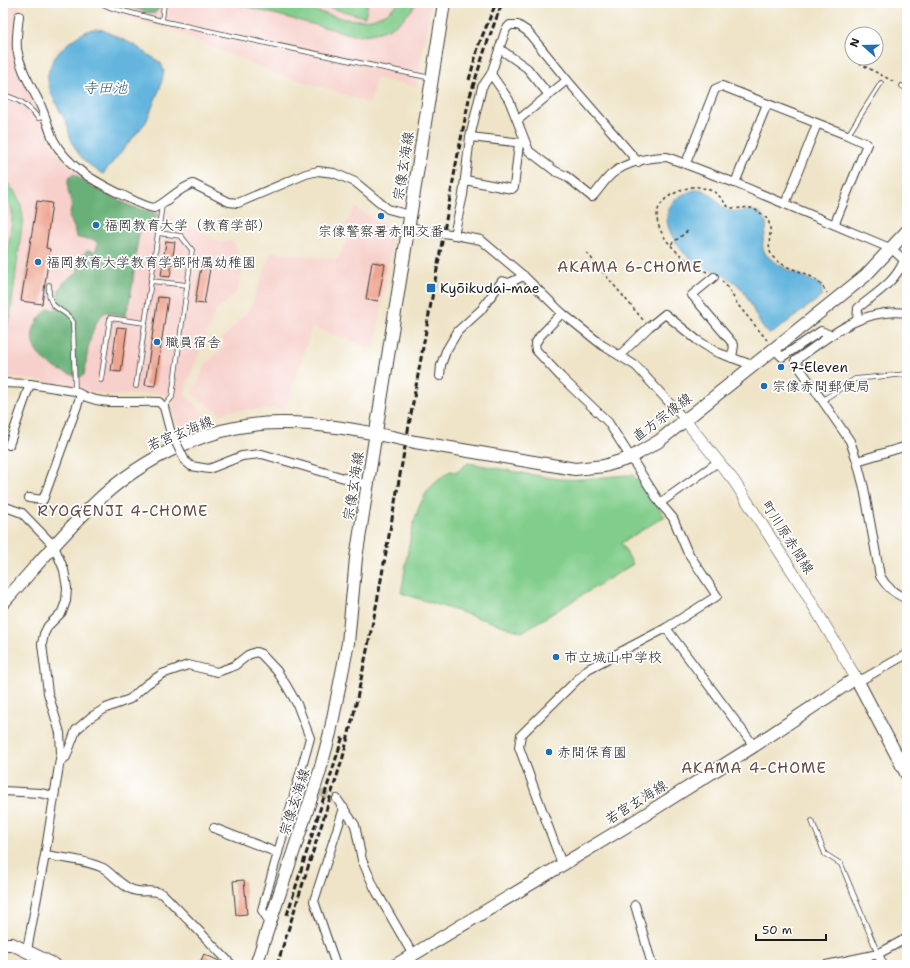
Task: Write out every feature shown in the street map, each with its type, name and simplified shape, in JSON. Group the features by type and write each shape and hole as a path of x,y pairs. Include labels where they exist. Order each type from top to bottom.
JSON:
{"main road":[{"name":"宗像玄海線","path":"256,965 319,774 330,733 348,643 356,558 377,434 444,3"},
{"name":"直方宗像線","path":"377,434 415,442 575,469 604,466 630,458 659,441 773,348 865,276 892,249 907,231"},
{"name":"町川原赤間線","path":"685,420 734,481 803,588 856,678"},
{"name":"若宮玄海線","path":"3,603 95,502 120,482 167,452 195,440 252,425 284,423 314,425 377,434"},
{"name":"若宮玄海線","path":"396,965 411,960 562,864 635,821 754,746 856,678"},
{"path":"856,678 907,775"},
{"path":"3,944 12,944 27,950 55,965"}],"street":[{"path":"19,16 17,48 21,64 61,152 87,176 147,207 154,208 162,205 185,186 193,184 228,202 238,202 306,174 318,171 334,173 355,182 388,209 429,231 481,240 524,276 562,313 602,345 636,366 685,420"},
{"path":"452,234 465,180 470,137 482,87 491,74 506,29 510,25 518,25 527,31 638,162"},
{"path":"500,49 528,68 549,95"},
{"path":"465,180 512,189 514,186 522,143 518,120 509,100 491,74"},
{"path":"518,120 567,80"},
{"path":"686,163 715,89 722,86 848,135 867,144 835,223"},
{"path":"735,183 767,104"},
{"path":"785,204 817,124"},
{"path":"470,137 522,143 529,151 555,171 566,176 592,197 612,173 632,163 655,157 667,157 686,163 835,223 892,249 904,260 901,268 883,289 858,308 856,314 857,320"},
{"path":"440,376 441,365 446,351 458,331 481,310 502,281 509,284 524,276"},
{"path":"714,277 692,294 734,345 732,358"},
{"path":"906,598 893,593 880,576 868,508 857,461 850,441 795,361 830,335 857,320 881,312 907,313"},
{"path":"562,313 540,336 535,344 536,350 608,422 660,503 673,518 687,551 716,596 666,628 588,670 521,735 519,747 562,864"},
{"path":"620,355 665,314 697,340 716,352 752,365"},
{"path":"773,348 782,357 821,331 830,335"},
{"path":"3,383 30,384 78,393 109,403 159,402 164,407 170,430 185,460 190,466 209,469 242,456 262,454 368,485"},
{"path":"9,445 30,384"},
{"path":"29,498 43,500 78,393"},
{"path":"857,461 907,446"},
{"path":"660,503 718,462"},
{"path":"3,506 22,513 54,546 64,570 67,588 66,601 62,612 48,626 44,634 42,644 48,693 60,734 60,762 45,855 27,950"},
{"path":"666,628 754,746"},
{"path":"60,762 66,757 76,730 91,717 106,708 130,699 147,684 162,674 188,665 217,672 234,666 248,655 256,652 261,654 277,671 286,685 297,704 310,738 262,910 270,924"},
{"path":"856,678 863,679 907,654"},
{"path":"3,791 40,793 54,796"},
{"path":"337,799 355,825 362,860 411,960"},
{"path":"336,965 314,902 344,808"},
{"path":"214,828 278,853"},
{"path":"45,855 92,863 104,869 132,890 153,890 163,894 232,965"},
{"path":"635,905 652,965"},
{"path":"826,965 878,954 907,938"},
{"path":"878,954 883,965"}],"lane":[{"path":"100,3 112,8 162,21 432,78"},
{"path":"162,21 164,3"},
{"path":"848,135 881,83"},
{"path":"902,86 907,89"},
{"path":"3,95 22,102 31,108 38,118 45,117"},
{"path":"136,386 162,205"},
{"path":"158,233 181,236 192,250 172,397 164,407"},
{"path":"151,281 187,285"},
{"path":"49,285 48,296 52,303 73,322 78,393"},
{"path":"101,380 110,318 145,323"},
{"path":"823,400 855,379 907,374"},
{"path":"812,821 825,854 841,864 878,954"}],"path":[{"path":"865,66 902,86"},
{"path":"773,348 738,305 725,283 686,261 659,230 657,221 660,205 674,193 687,187 702,187 718,195 727,206 733,208 752,208 766,217 771,230 769,247 771,255 776,260 814,278 821,284 832,301"},
{"path":"671,244 689,230"},
{"path":"587,253 649,327"}],"shaded area":[{"name":"福岡教育大学（教育学部）","path":"3,3 22,3 16,16 16,38 12,46 19,71 55,151 69,166 84,179 137,207 148,211 165,207 168,214 222,243 230,240 234,242 243,269 237,292 215,312 186,387 185,395 208,419 179,431 172,410 174,403 168,396 147,393 113,396 37,380 3,378"},
{"path":"91,3 431,3 417,87 376,78 370,104 329,89 277,74 165,27 121,16"},
{"path":"355,208 394,230 375,349 312,327 286,408 227,411 222,415 192,394 205,365 225,345 222,339 251,308 271,253 275,252 337,260 352,230 345,226"}],"green space":[{"path":"113,3 161,3 158,10 154,14"},
{"path":"232,3 286,3 345,19 360,20 372,19 387,13 399,3 417,3 404,18 390,28 364,35 354,35"},
{"path":"312,3 368,3 365,17"},
{"path":"74,174 87,184 130,206 158,214 153,224 142,222 137,245 129,305 125,316 106,312 96,323 90,340 84,375 79,377 57,369 43,359 33,345 32,337 37,322 42,315 49,308 55,310 59,304 58,294 65,282 77,274 79,259 87,250 95,252 98,244 93,239 76,237 74,227 69,218 72,204 68,191 68,179"},
{"path":"3,179 17,196 21,206 23,218 10,317 3,334 3,288 12,210 3,193"},
{"path":"468,463 559,479 633,475 665,516 621,543 633,564 522,632 401,593 409,544 415,519 426,493 450,471 457,472"}],"water":[{"name":"寺田池","path":"95,29 103,30 134,45 161,63 164,71 160,88 146,122 103,174 87,163 75,149 67,124 53,97 48,80 48,72 51,64 63,48 79,35"},
{"path":"699,189 710,194 723,207 730,211 752,211 760,214 766,222 766,231 763,240 763,249 765,253 769,258 783,267 821,285 822,296 774,332 768,334 760,323 748,298 740,287 725,276 691,260 680,248 671,233 667,218 670,206 680,196"}],"building":[{"name":"福岡教育大学教育学部附属幼稚園","path":"37,201 52,203 46,248 50,249 42,304 21,301"},
{"path":"166,241 175,242 170,277 161,276"},
{"name":"職員宿舎","path":"202,261 211,262 204,304 195,303"},
{"path":"372,262 385,264 378,301 366,299"},
{"name":"職員宿舎","path":"158,297 168,298 155,386 145,385"},
{"name":"職員宿舎","path":"117,327 127,328 121,372 111,371"},
{"path":"244,880 247,914 236,915 233,881"},
{"path":"204,954 221,962 224,965 199,965"}],"tunnel":[{"path":"298,785 337,799"}],"railway":[{"path":"469,80 479,44 496,3"},
{"path":"277,965 343,757 354,713 377,602 469,99 502,3"},
{"path":"287,915 343,736"}],"place":[{"name":"宗像警察署赤間交番","path":"381,216"},
{"name":"福岡教育大学（教育学部）","path":"96,225"},
{"name":"福岡教育大学教育学部附属幼稚園","path":"38,262"},
{"name":"Kyōikudai-mae","path":"431,288"},
{"name":"職員宿舎","path":"157,342"},
{"name":"7-Eleven","path":"781,367"},
{"name":"宗像赤間郵便局","path":"764,386"},
{"name":"市立城山中学校","path":"556,657"},
{"name":"赤間保育園","path":"549,752"}],"district":[{"name":"AKAMA 6-CHOME","path":"630,267"},
{"name":"RYOGENJI 4-CHOME","path":"123,511"},
{"name":"AKAMA 4-CHOME","path":"754,768"}]}
